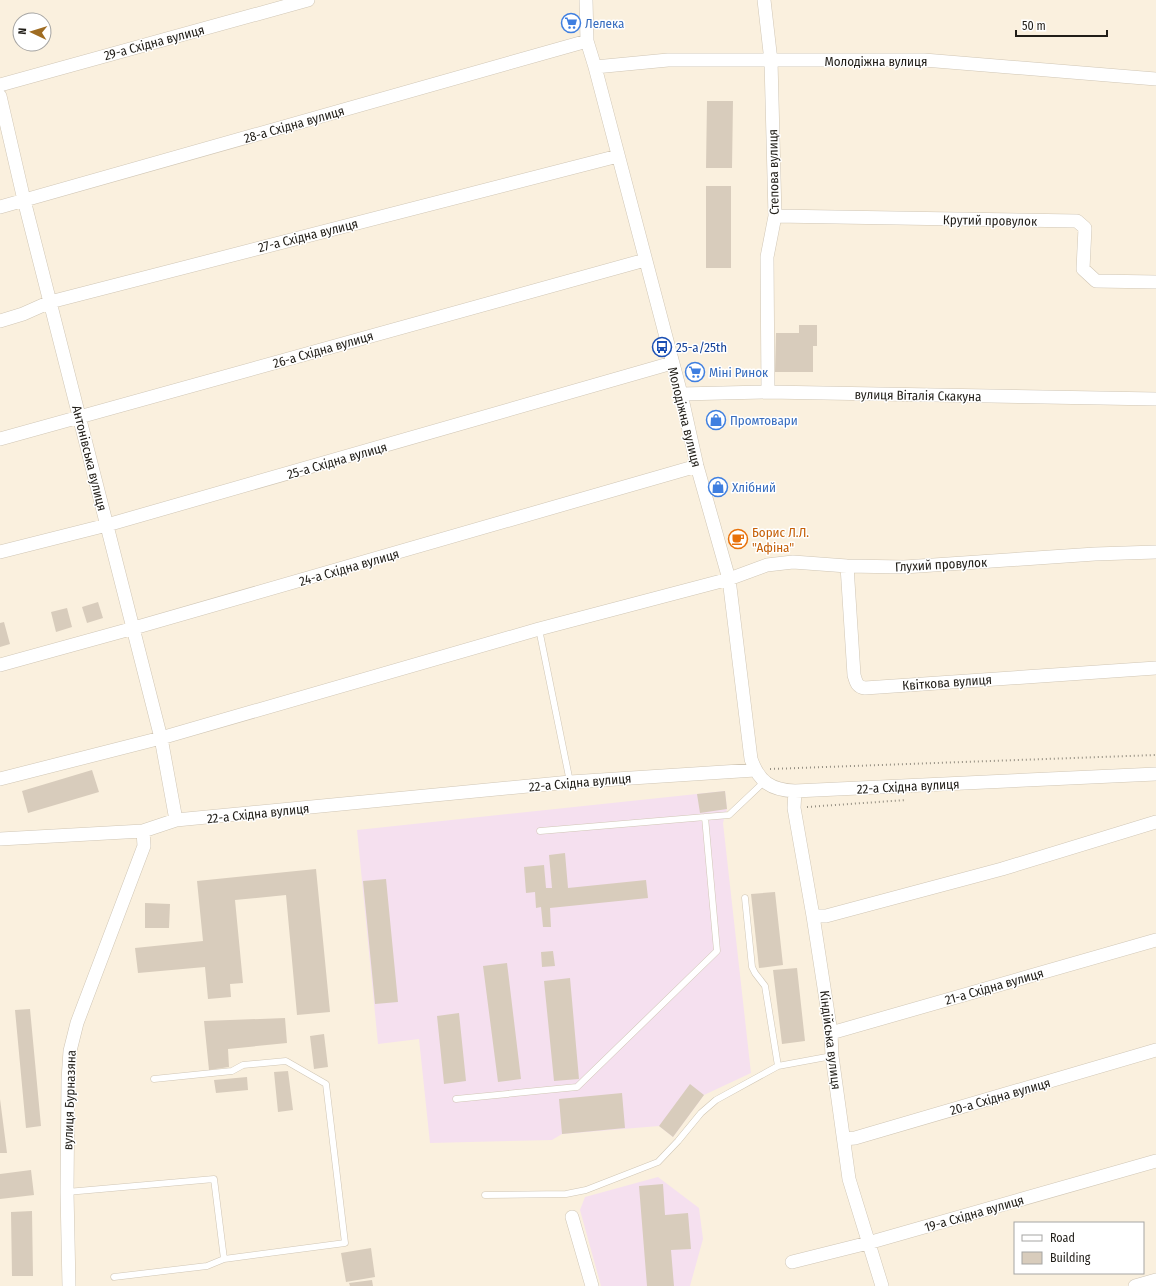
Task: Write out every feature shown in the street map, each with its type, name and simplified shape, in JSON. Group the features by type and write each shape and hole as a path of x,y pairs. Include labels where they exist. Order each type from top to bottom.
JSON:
{"street":[{"name":"29-а Східна вулиця","path":"0,85 308,0"},
{"name":"Молодіжна вулиця","path":"586,0 587,41 681,394 697,466 729,578 751,759 755,770"},
{"name":"Степова вулиця","path":"764,0 771,61 775,216 767,257 768,392"},
{"name":"28-а Східна вулиця","path":"0,207 587,41"},
{"name":"Молодіжна вулиця","path":"595,67 668,60 924,60 1156,79"},
{"name":"Антонівська вулиця","path":"0,96 24,200 161,738 176,820"},
{"name":"27-а Східна вулиця","path":"0,321 23,314 50,302 618,156"},
{"name":"Крутий провулок","path":"775,216 1077,221 1085,228 1083,270 1096,281 1156,282"},
{"name":"26-а Східна вулиця","path":"0,438 645,260"},
{"name":"25-а Східна вулиця","path":"0,552 107,525 672,363"},
{"name":"вулиця Віталія Скакуна","path":"681,394 768,392 1156,399"},
{"name":"24-а Східна вулиця","path":"0,665 134,628 697,466"},
{"name":"Глухий провулок","path":"0,780 161,738 539,629 729,578 767,564 793,562 847,566 904,567 1095,554 1156,552"},
{"name":"Квіткова вулиця","path":"847,566 854,675 857,684 860,687 881,687 1156,668"},
{"path":"755,770 764,782"},
{"name":"22-а Східна вулиця","path":"0,839 143,831 176,820 570,782 755,770"},
{"name":"22-а Східна вулиця","path":"764,782 778,789 795,791 1156,774"},
{"name":"Кіндійська вулиця","path":"795,791 794,808 813,916 831,1033 832,1056 849,1180 882,1286"},
{"path":"813,916 826,916 1002,869 1156,822"},
{"name":"вулиця Бурназяна","path":"70,1286 67,1192 68,1087 70,1052 77,1023 144,846 143,831"},
{"name":"21-а Східна вулиця","path":"831,1033 1156,940"},
{"name":"20-а Східна вулиця","path":"844,1139 854,1138 1156,1050"},
{"name":"19-а Східна вулиця","path":"792,1262 868,1243 1156,1161"},
{"path":"572,1217 592,1286"},
{"path":"1135,1286 1156,1280"}],"lane":[{"path":"539,629 570,782"},
{"path":"540,831 729,815 764,782"},
{"path":"456,1099 577,1087 717,952 705,817"},
{"path":"745,898 752,967 765,986 778,1066"},
{"path":"485,1195 566,1194 586,1190 658,1162 701,1113 716,1100 778,1066 832,1056"},
{"path":"114,1277 207,1266 224,1259 345,1243 326,1084 286,1061 243,1064 232,1071 154,1079"},
{"path":"67,1192 214,1179 224,1259"}],"path":[{"path":"755,770 1156,754"}],"shaded area":[{"path":"725,791 727,809 723,823 751,1073 704,1095 673,1137 659,1126 562,1134 552,1140 430,1143 419,1039 378,1044 357,830"},
{"path":"658,1177 699,1208 703,1239 690,1286 601,1286 580,1210 585,1197"}],"building":[{"path":"707,101 733,101 732,168 706,168"},
{"path":"706,186 731,186 731,268 706,268"},
{"path":"799,325 817,325 817,346 813,346 813,372 775,372 776,333 799,333"},
{"path":"98,602 103,618 87,623 82,607"},
{"path":"67,608 72,627 56,632 51,612"},
{"path":"4,622 10,644 0,647 0,623"},
{"path":"92,770 99,792 28,813 22,791"},
{"path":"725,791 727,809 700,813 697,794"},
{"path":"565,853 568,888 646,880 648,898 550,908 551,927 543,927 541,907 536,908 535,892 526,893 524,867 544,865 546,888 552,888 549,855"},
{"path":"316,869 330,1012 297,1015 286,895 235,900 243,983 230,984 231,997 208,999 205,967 138,973 135,948 203,941 197,881"},
{"path":"386,879 398,1002 375,1004 363,881"},
{"path":"775,892 783,965 759,968 751,894"},
{"path":"145,903 170,904 169,928 145,928"},
{"path":"553,951 555,966 542,967 541,952"},
{"path":"507,963 521,1079 498,1082 483,966"},
{"path":"797,968 805,1041 782,1044 773,970"},
{"path":"570,978 579,1079 554,1081 544,981"},
{"path":"30,1009 41,1126 26,1128 15,1010"},
{"path":"459,1013 466,1081 444,1084 437,1016"},
{"path":"285,1018 287,1043 228,1049 229,1067 209,1070 204,1021"},
{"path":"324,1034 328,1067 314,1069 310,1036"},
{"path":"288,1071 293,1110 278,1112 274,1072"},
{"path":"247,1077 248,1090 216,1093 214,1080"},
{"path":"690,1084 704,1095 673,1137 659,1126"},
{"path":"622,1093 625,1128 562,1134 559,1099"},
{"path":"0,1099 7,1153 0,1153"},
{"path":"31,1170 34,1195 0,1199 0,1174"},
{"path":"663,1184 665,1215 688,1213 691,1249 671,1250 674,1286 647,1286 639,1186"},
{"path":"32,1211 33,1276 12,1276 11,1212"},
{"path":"371,1248 375,1277 346,1282 341,1253"},
{"path":"372,1280 373,1286 350,1286 349,1283"}],"place":[{"name":"Лелека","path":"571,23"},
{"name":"25-а/25th","path":"662,347"},
{"name":"Міні Ринок","path":"695,372"},
{"name":"Промтовари","path":"716,420"},
{"name":"Хлібний","path":"718,487"},
{"name":"Борис Л.Л. \"Афіна\"","path":"738,539"}]}
